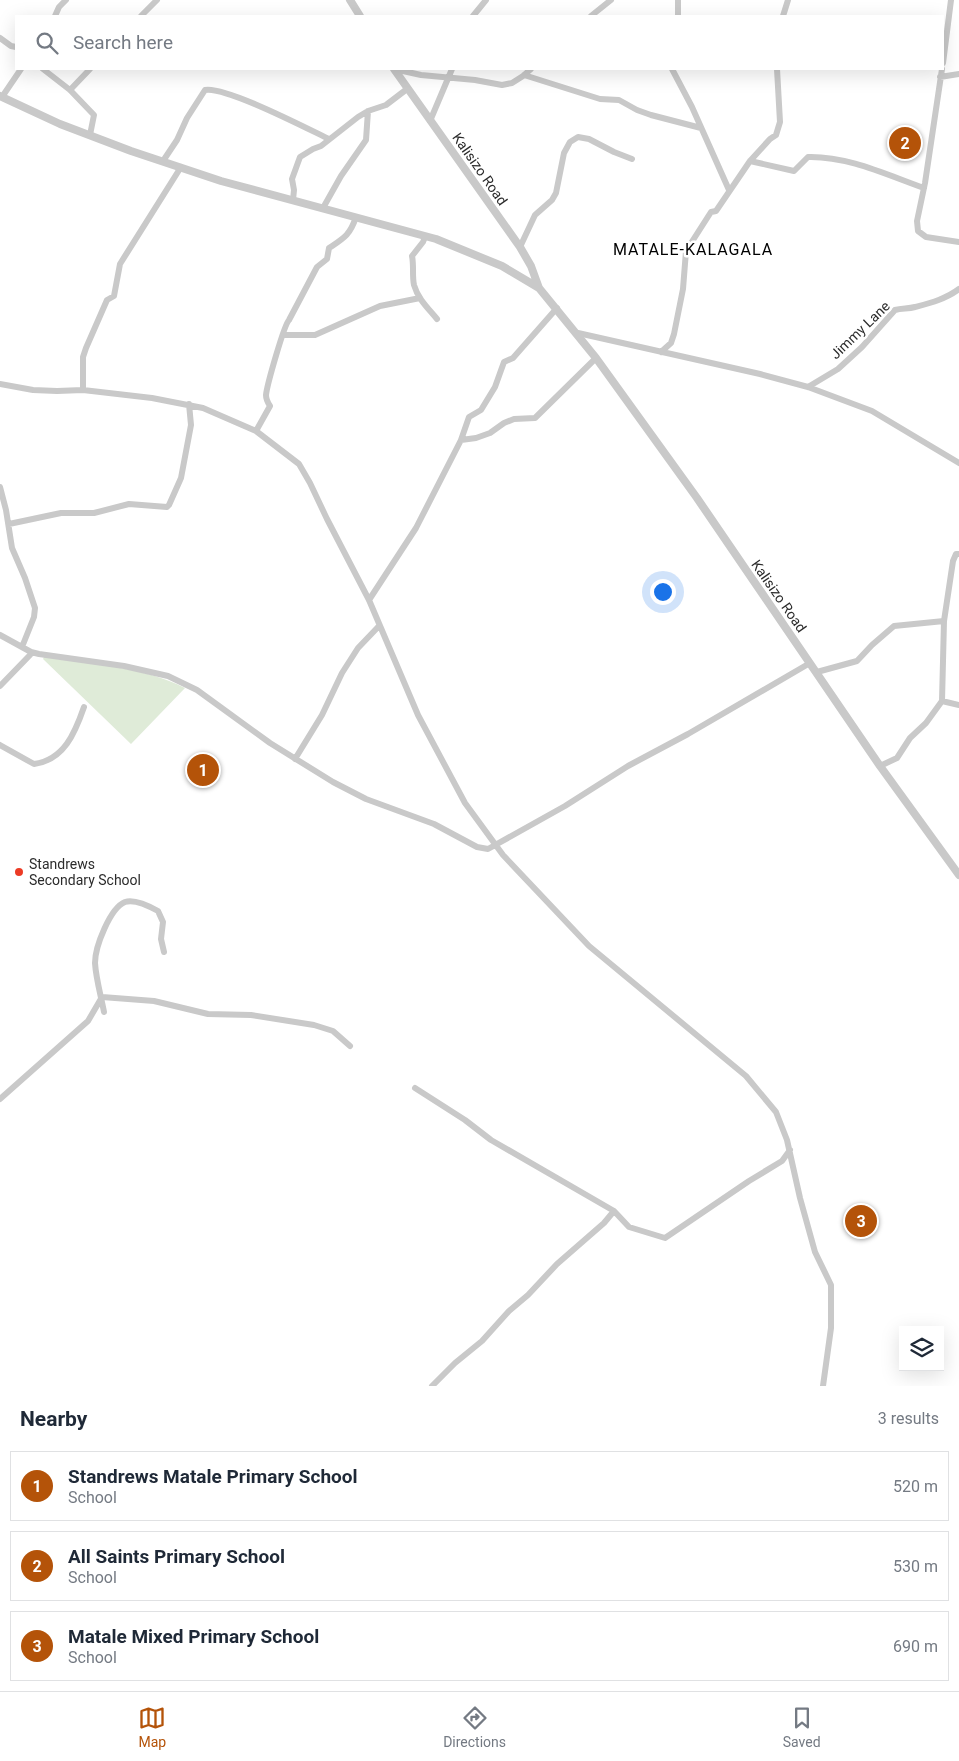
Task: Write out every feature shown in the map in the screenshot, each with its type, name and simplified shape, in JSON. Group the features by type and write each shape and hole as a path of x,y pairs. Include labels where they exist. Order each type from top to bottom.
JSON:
{"street":[{"path":"55,15 58,7 66,0"},
{"path":"143,15 157,0"},
{"path":"350,0 359,15"},
{"path":"474,15 486,0"},
{"path":"593,15 612,0"},
{"path":"678,0 678,15"},
{"path":"783,15 788,0"},
{"path":"944,55 951,0"},
{"path":"0,38 15,47"},
{"path":"20,70 1,97 60,124 221,181 425,236 502,266 539,288"},
{"path":"44,70 70,90 94,115 90,135"},
{"path":"70,90 89,70"},
{"name":"Kalisizo Road","path":"395,70 520,247 531,266 539,288 578,333 697,498 880,766 959,875"},
{"path":"398,70 421,75 475,80 502,85 512,83 531,70"},
{"path":"430,120 452,70"},
{"path":"673,70 702,128 729,190"},
{"path":"661,352 671,343 674,334 683,289 686,251 711,212 716,211 750,161 776,135 780,122 777,70"},
{"path":"942,70 918,231 926,237 959,242"},
{"path":"940,77 959,74"},
{"path":"524,75 600,100 619,100 651,115 702,128"},
{"path":"293,200 292,178 300,158 313,148 320,146 368,111 386,105 406,88"},
{"path":"163,162 200,97 205,90 210,89 232,95 329,139"},
{"path":"323,208 341,176 366,140 368,111"},
{"path":"520,247 535,215 556,194 564,153 570,142 578,137 589,139 632,159"},
{"path":"750,161 794,170 808,157 820,157 875,170 924,188"},
{"path":"83,390 83,357 107,300 114,296 120,264 181,167"},
{"path":"256,431 270,406 266,398 272,371 284,335 285,324 318,267 328,259 329,248 345,238 351,230 356,217"},
{"path":"425,236 423,242 412,256 414,283 425,306 437,319"},
{"name":"Jimmy Lane","path":"808,387 838,368 862,347 895,310 913,308 948,297 959,289"},
{"path":"284,335 316,335 380,306 420,298"},
{"path":"369,600 416,528 461,440 469,417 481,410 495,387 504,362 512,358 557,308"},
{"path":"578,333 760,374 808,387 872,411 959,463"},
{"path":"461,440 476,438 490,433 504,423 514,419 535,418 596,358"},
{"path":"0,384 33,390 83,390 189,404 221,415 256,431 299,464 369,600 418,715 465,803 503,856 589,946 746,1076 776,1112 790,1150 812,1244 831,1285 832,1328 823,1386"},
{"path":"9,524 52,514 94,512 129,504 162,508 170,506 181,478 190,424 189,404"},
{"path":"0,488 9,524 12,548 35,608 34,617 22,647"},
{"path":"880,766 897,758 910,738 926,723 942,701 944,621 953,560 956,554 959,554"},
{"path":"817,672 857,661 894,626 944,621"},
{"path":"295,758 322,715 342,674 358,648 379,626"},
{"path":"0,635 39,654 124,666 168,676 197,690 333,782 366,799 434,824 482,849 488,849 565,806 628,766 688,734 810,663"},
{"path":"0,686 30,655"},
{"path":"942,701 959,706"},
{"path":"0,746 34,764 42,764 59,754 74,734 84,707"},
{"path":"104,1012 95,963 97,945 101,935 120,905 131,901 158,911 163,922 161,939 164,952"},
{"path":"102,998 154,1001 208,1014 251,1015 314,1025 333,1031 350,1046"},
{"path":"0,1098 88,1021 102,998"},
{"path":"415,1088 465,1120 491,1140 614,1211 629,1227 665,1238 782,1161 790,1150"},
{"path":"432,1386 455,1363 482,1341 509,1311 528,1295 557,1264 604,1223 614,1211"}],"green space":[{"path":"44,657 135,671 152,675 185,688 131,744 43,659"}],"place":[{"name":"All Saints Primary School","path":"905,143"},
{"name":"Standrews Matale Primary School","path":"203,770"},
{"name":"Standrews Secondary School","path":"19,872"},
{"name":"Matale Mixed Primary School","path":"861,1221"}],"district":[{"name":"MATALE-KALAGALA","path":"693,249"}]}
